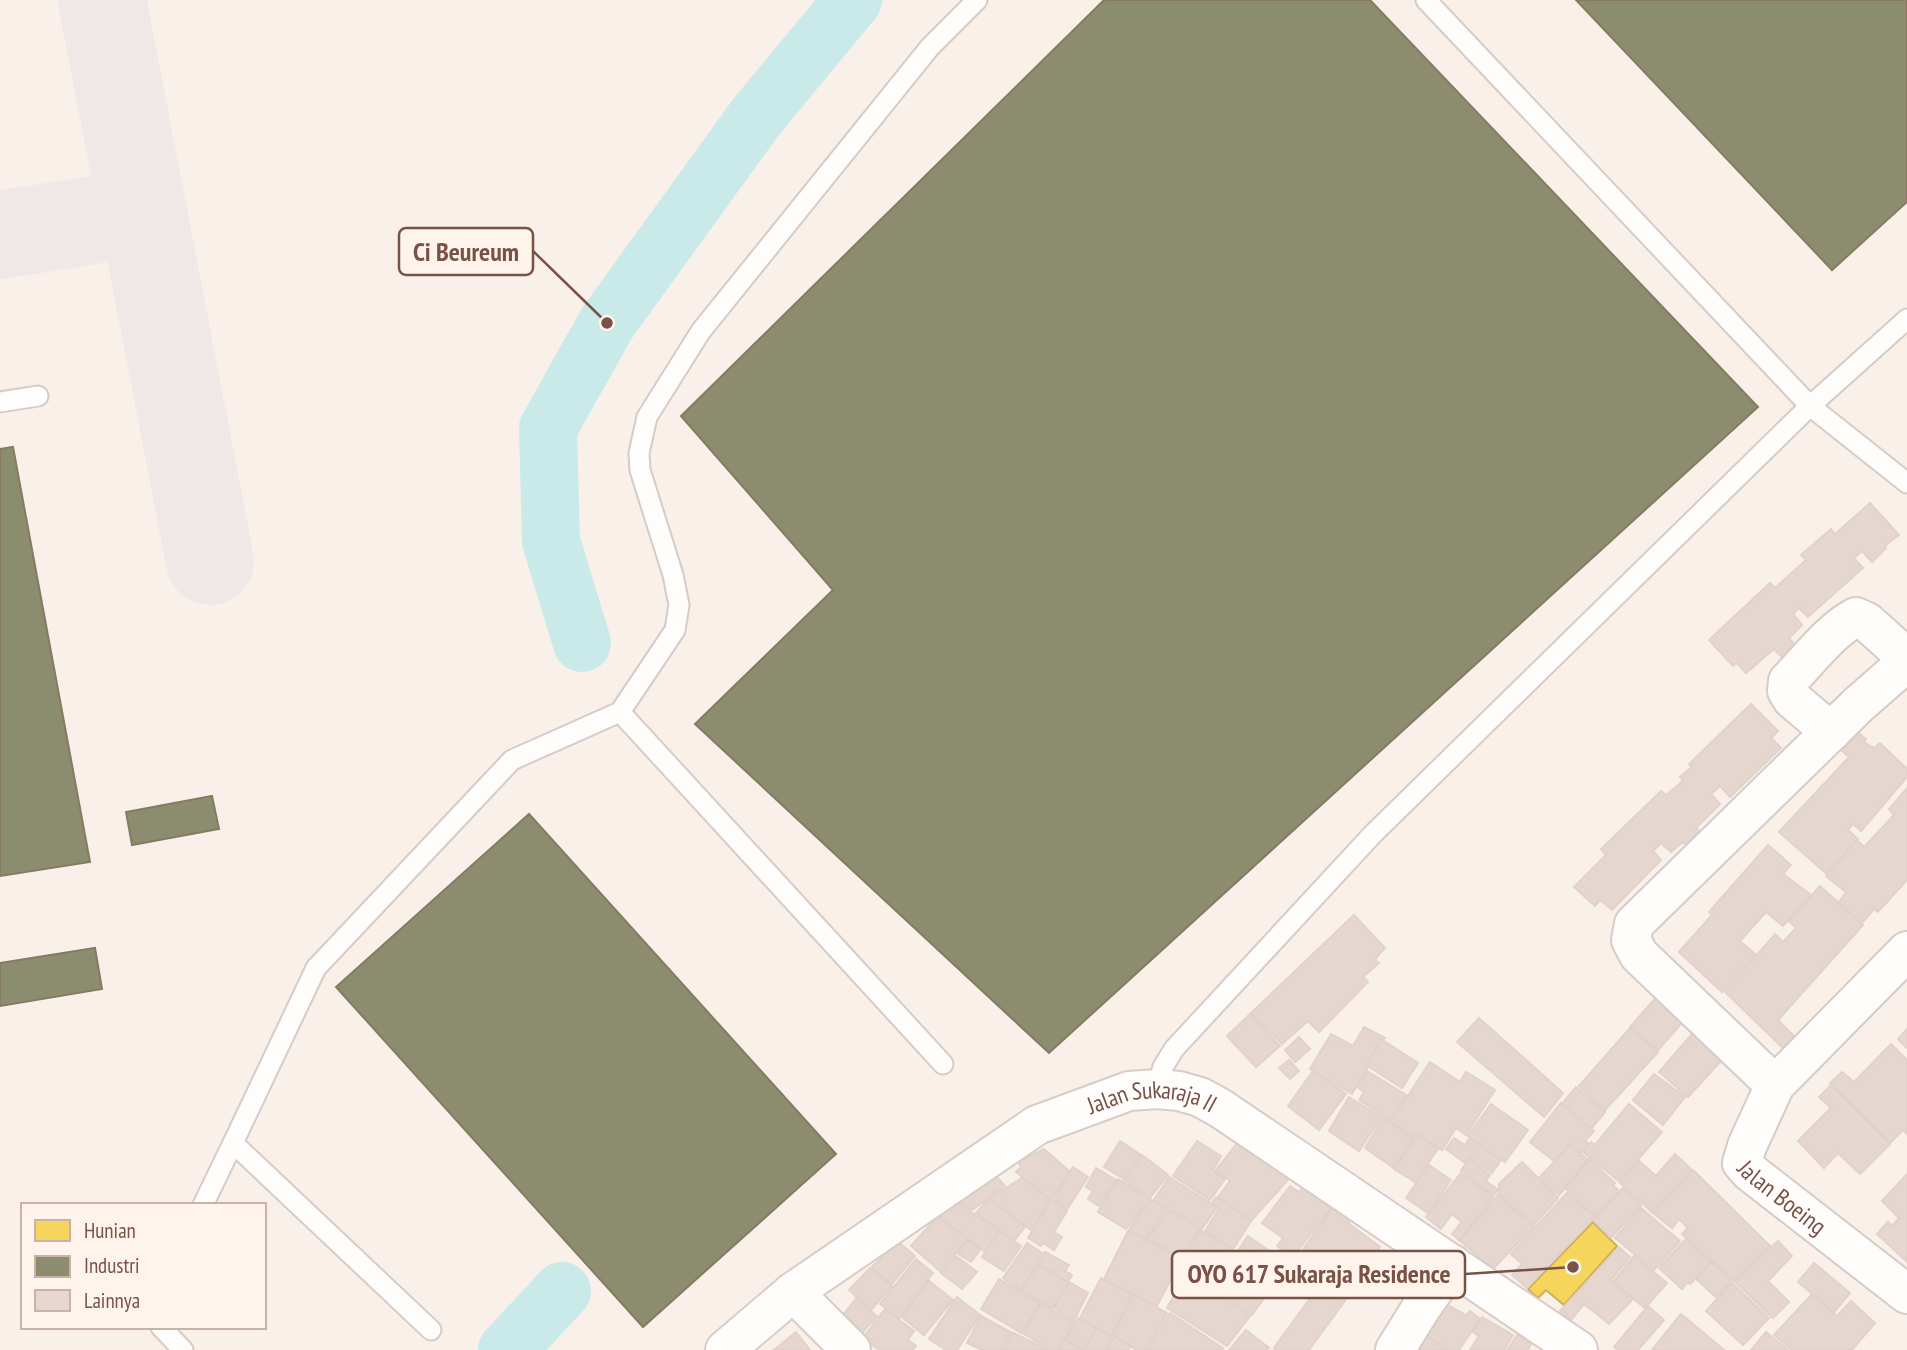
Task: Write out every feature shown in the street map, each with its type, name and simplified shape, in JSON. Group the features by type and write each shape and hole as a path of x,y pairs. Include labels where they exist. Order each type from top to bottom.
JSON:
{"street":[{"path":"1775,1085 1639,955 1631,940 1634,924 1907,660 1867,622 1856,617 1830,638 1788,681 1787,691 1792,699 1831,732"},
{"name":"Jalan Boeing","path":"1907,951 1775,1085 1742,1163 1907,1294"},
{"name":"Jalan Sukaraja II","path":"725,1350 793,1292 1037,1125 1129,1091 1157,1089 1200,1097 1220,1108 1578,1350"},
{"path":"1395,1350 1452,1264"},
{"path":"793,1292 850,1350"}],"lane":[{"path":"204,1203 316,968 512,760 620,712 675,630 679,606 673,575 640,470 639,453 647,417 701,331 930,47 977,0"},
{"path":"1426,0 1810,406 1907,483"},
{"path":"1157,1089 1163,1067 1174,1049 1373,834 1810,406 1907,319"},
{"path":"0,402 38,396"},
{"path":"620,712 943,1065"},
{"path":"233,1143 431,1330"},
{"path":"163,1329 183,1350"}],"building: Hunian":[{"path":"1593,1222 1617,1246 1564,1305 1546,1290 1538,1298 1528,1289"}],"building: Industri":[{"path":"1104,0 1370,0 1758,407 1049,1053 695,724 833,590 681,416"},
{"path":"1576,0 1907,0 1907,202 1832,270"},
{"path":"13,447 90,862 0,876 0,449"},
{"path":"212,796 219,829 132,845 126,812"},
{"path":"529,814 836,1154 643,1327 336,987"},
{"path":"95,948 102,989 0,1006 0,963"}],"building: Lainnya":[{"path":"1870,503 1899,535 1885,546 1872,562 1862,551 1854,558 1863,568 1808,617 1799,608 1793,614 1802,625 1789,638 1797,647 1784,659 1774,649 1746,673 1737,663 1733,666 1709,640 1770,583 1775,588 1806,560 1801,555 1831,529 1835,534"},
{"path":"1751,704 1778,731 1771,738 1781,748 1730,797 1720,786 1711,794 1720,804 1696,828 1704,836 1690,850 1683,842 1671,852 1661,843 1653,851 1661,860 1612,910 1600,900 1595,906 1574,887 1606,855 1601,849 1661,791 1666,795 1683,781 1680,777 1692,767 1689,764"},
{"path":"1851,727 1866,739 1864,742 1874,748 1880,743 1907,769 1907,777 1861,831 1853,824 1848,830 1858,839 1827,874 1779,832 1849,757 1833,743"},
{"path":"1907,788 1907,880 1878,912 1874,909 1862,923 1839,902 1846,892 1826,876 1857,840 1864,847 1894,815 1889,809"},
{"path":"1768,845 1791,865 1783,874 1811,895 1783,926 1766,912 1740,941 1755,954 1722,992 1679,952 1712,915 1709,912"},
{"path":"1820,886 1863,925 1778,1020 1795,1037 1783,1048 1725,992 1775,934 1783,942 1796,928 1789,921"},
{"path":"1354,915 1385,948 1375,959 1379,963 1363,977 1368,982 1319,1032 1308,1021 1282,1044 1251,1013"},
{"path":"1660,993 1688,1016 1658,1050 1630,1027"},
{"path":"1250,1014 1280,1046 1256,1067 1227,1036"},
{"path":"1479,1018 1563,1093 1544,1117 1457,1042"},
{"path":"1700,1025 1730,1051 1688,1097 1659,1072"},
{"path":"1364,1027 1385,1038 1381,1039 1352,1094 1310,1069 1331,1034 1353,1046"},
{"path":"1630,1028 1658,1052 1605,1110 1579,1086"},
{"path":"1907,1029 1907,1048 1898,1039"},
{"path":"1299,1037 1310,1049 1295,1062 1285,1050"},
{"path":"1381,1039 1418,1063 1402,1088 1366,1065"},
{"path":"1891,1044 1907,1060 1907,1134 1903,1130 1890,1143 1830,1083 1842,1072 1854,1082"},
{"path":"1289,1060 1299,1071 1290,1079 1279,1068"},
{"path":"1430,1062 1460,1082 1466,1072 1495,1090 1466,1135 1456,1128 1442,1150 1418,1134 1415,1138 1391,1122"},
{"path":"1313,1071 1346,1094 1319,1130 1288,1106"},
{"path":"1367,1071 1406,1095 1390,1120 1359,1100 1364,1092 1357,1087"},
{"path":"1654,1074 1685,1097 1663,1125 1633,1100"},
{"path":"1831,1085 1890,1144 1860,1174 1838,1153 1824,1168 1798,1141 1831,1108 1819,1097"},
{"path":"1576,1087 1605,1112 1591,1129 1562,1104"},
{"path":"1349,1097 1381,1117 1359,1151 1329,1131"},
{"path":"1561,1103 1594,1131 1585,1141 1589,1144 1580,1153 1569,1144 1554,1161 1530,1142"},
{"path":"1491,1104 1528,1130 1505,1162 1468,1136"},
{"path":"1629,1104 1662,1132 1619,1181 1583,1152 1591,1142 1595,1145"},
{"path":"1383,1118 1413,1139 1394,1168 1365,1148"},
{"path":"1418,1135 1438,1149 1415,1182 1394,1169"},
{"path":"1454,1138 1465,1145 1470,1138 1501,1160 1492,1173 1470,1157 1465,1163 1446,1149"},
{"path":"1120,1141 1141,1155 1124,1179 1104,1167"},
{"path":"1197,1141 1221,1156 1213,1170 1225,1179 1210,1200 1173,1176"},
{"path":"1238,1142 1253,1154 1259,1147 1293,1174 1251,1221 1218,1197 1230,1181 1216,1170"},
{"path":"1570,1145 1588,1160 1559,1195 1539,1178"},
{"path":"1044,1149 1070,1172 1050,1199 1016,1172 1021,1167 1018,1162"},
{"path":"1675,1154 1692,1170 1652,1212 1620,1183 1639,1161 1656,1176"},
{"path":"1142,1155 1168,1175 1149,1199 1124,1180"},
{"path":"1470,1159 1490,1175 1486,1181 1498,1190 1493,1196 1461,1170"},
{"path":"1589,1159 1615,1183 1613,1185 1619,1191 1595,1216 1565,1188"},
{"path":"1522,1162 1558,1198 1534,1225 1499,1194 1499,1184"},
{"path":"1429,1165 1451,1180 1428,1213 1406,1198"},
{"path":"1073,1167 1088,1177 1067,1209 1053,1199"},
{"path":"1096,1168 1116,1180 1099,1206 1088,1199 1093,1191 1086,1187"},
{"path":"1693,1170 1770,1246 1733,1280 1682,1234 1688,1228 1679,1219 1672,1228 1653,1213"},
{"path":"1461,1173 1493,1198 1459,1240 1452,1234 1462,1222 1452,1214 1441,1229 1426,1217"},
{"path":"1907,1174 1907,1262 1877,1234 1888,1222 1892,1226 1899,1218 1882,1201"},
{"path":"995,1175 1005,1186 972,1210 956,1198"},
{"path":"1169,1177 1217,1207 1202,1229 1154,1200"},
{"path":"1022,1178 1050,1200 1031,1230 990,1198"},
{"path":"1118,1179 1150,1200 1126,1229 1098,1212"},
{"path":"1290,1186 1299,1192 1303,1187 1331,1208 1293,1257 1277,1246 1283,1238 1262,1223"},
{"path":"1623,1188 1641,1205 1611,1238 1593,1220"},
{"path":"1567,1193 1595,1217 1527,1288 1512,1275 1522,1264 1511,1254"},
{"path":"1498,1195 1533,1227 1493,1269 1460,1241"},
{"path":"1216,1197 1251,1221 1233,1249 1205,1231 1220,1207 1212,1203"},
{"path":"989,1198 1025,1227 1014,1241 976,1213"},
{"path":"952,1199 999,1231 984,1251 936,1214"},
{"path":"1150,1199 1167,1210 1145,1239 1129,1230"},
{"path":"1051,1200 1067,1211 1054,1232 1062,1237 1054,1250 1028,1238"},
{"path":"1333,1207 1351,1219 1348,1223 1380,1247 1376,1253 1382,1257 1350,1298 1295,1261"},
{"path":"1641,1208 1680,1241 1654,1270 1615,1238"},
{"path":"1170,1210 1200,1228 1182,1258 1147,1239"},
{"path":"937,1217 968,1239 940,1271 911,1246"},
{"path":"1200,1230 1232,1249 1214,1277 1183,1257"},
{"path":"999,1231 1021,1246 1004,1271 982,1257"},
{"path":"1128,1231 1195,1266 1188,1277 1184,1275 1179,1284 1171,1279 1157,1306 1104,1279"},
{"path":"1248,1236 1288,1264 1252,1315 1211,1290"},
{"path":"1686,1239 1711,1262 1682,1289 1659,1268"},
{"path":"968,1240 980,1250 971,1262 957,1253"},
{"path":"897,1241 915,1256 891,1285 872,1267"},
{"path":"1778,1241 1792,1256 1768,1281 1789,1302 1773,1318 1734,1281"},
{"path":"1027,1243 1044,1254 1020,1290 1003,1278"},
{"path":"1619,1247 1630,1257 1611,1280 1633,1299 1609,1324 1584,1304 1571,1320 1560,1311"},
{"path":"1045,1252 1069,1265 1065,1271 1072,1275 1068,1282 1039,1264"},
{"path":"956,1256 977,1272 962,1289 941,1273"},
{"path":"1634,1256 1667,1283 1645,1308 1613,1282"},
{"path":"916,1259 933,1273 899,1318 880,1304"},
{"path":"1712,1262 1732,1281 1716,1297 1696,1279"},
{"path":"1814,1263 1850,1293 1834,1312 1798,1282"},
{"path":"1039,1265 1068,1283 1052,1308 1021,1291"},
{"path":"870,1268 892,1286 871,1310 849,1290"},
{"path":"1185,1276 1250,1316 1227,1346 1167,1308"},
{"path":"1101,1278 1132,1295 1111,1336 1080,1318"},
{"path":"999,1279 1040,1303 1021,1333 981,1309"},
{"path":"929,1281 953,1300 924,1335 902,1317"},
{"path":"1069,1282 1088,1293 1074,1320 1054,1308"},
{"path":"1322,1282 1347,1298 1309,1350 1276,1350 1274,1348"},
{"path":"1732,1283 1769,1318 1743,1345 1706,1311"},
{"path":"1134,1295 1167,1313 1146,1350 1136,1350 1113,1335"},
{"path":"1811,1295 1837,1316 1851,1301 1875,1323 1852,1350 1792,1350 1774,1335"},
{"path":"957,1297 980,1315 957,1350 946,1350 929,1339"},
{"path":"856,1299 877,1316 854,1342 834,1326"},
{"path":"1439,1300 1466,1315 1470,1311 1480,1319 1459,1350 1449,1350 1419,1331"},
{"path":"1041,1304 1074,1322 1059,1350 1051,1350 1022,1333"},
{"path":"1648,1306 1664,1320 1638,1350 1618,1350 1614,1347"},
{"path":"885,1309 914,1331 908,1340 916,1346 913,1350 879,1350 863,1338"},
{"path":"1170,1313 1223,1348 1222,1350 1148,1350"},
{"path":"1681,1314 1724,1350 1652,1350"},
{"path":"981,1316 1012,1333 1002,1350 982,1350 967,1343"},
{"path":"1482,1317 1513,1335 1504,1350 1470,1350 1479,1336 1473,1332"},
{"path":"1078,1318 1096,1328 1084,1350 1066,1340"},
{"path":"1097,1328 1113,1338 1105,1350 1085,1350"},
{"path":"1413,1329 1446,1350 1400,1350"},
{"path":"1246,1330 1269,1348 1229,1350"},
{"path":"796,1332 810,1350 774,1350"},
{"path":"1766,1332 1788,1350 1751,1350"},
{"path":"1014,1333 1048,1350 1004,1350"},
{"path":"1517,1335 1531,1344 1528,1350 1507,1350"},
{"path":"1114,1337 1130,1346 1128,1350 1106,1350"},
{"path":"1064,1340 1082,1350 1059,1350"}],"waterway":[{"path":"582,643 551,541 548,428 607,323 756,117 853,0"},
{"path":"507,1350 562,1291"}],"taxiway":[{"path":"102,0 210,561"},
{"path":"0,235 142,212"}],"place":[{"name":"Ci Beureum","path":"607,323"},
{"name":"OYO 617 Sukaraja Residence","path":"1573,1267"}]}
